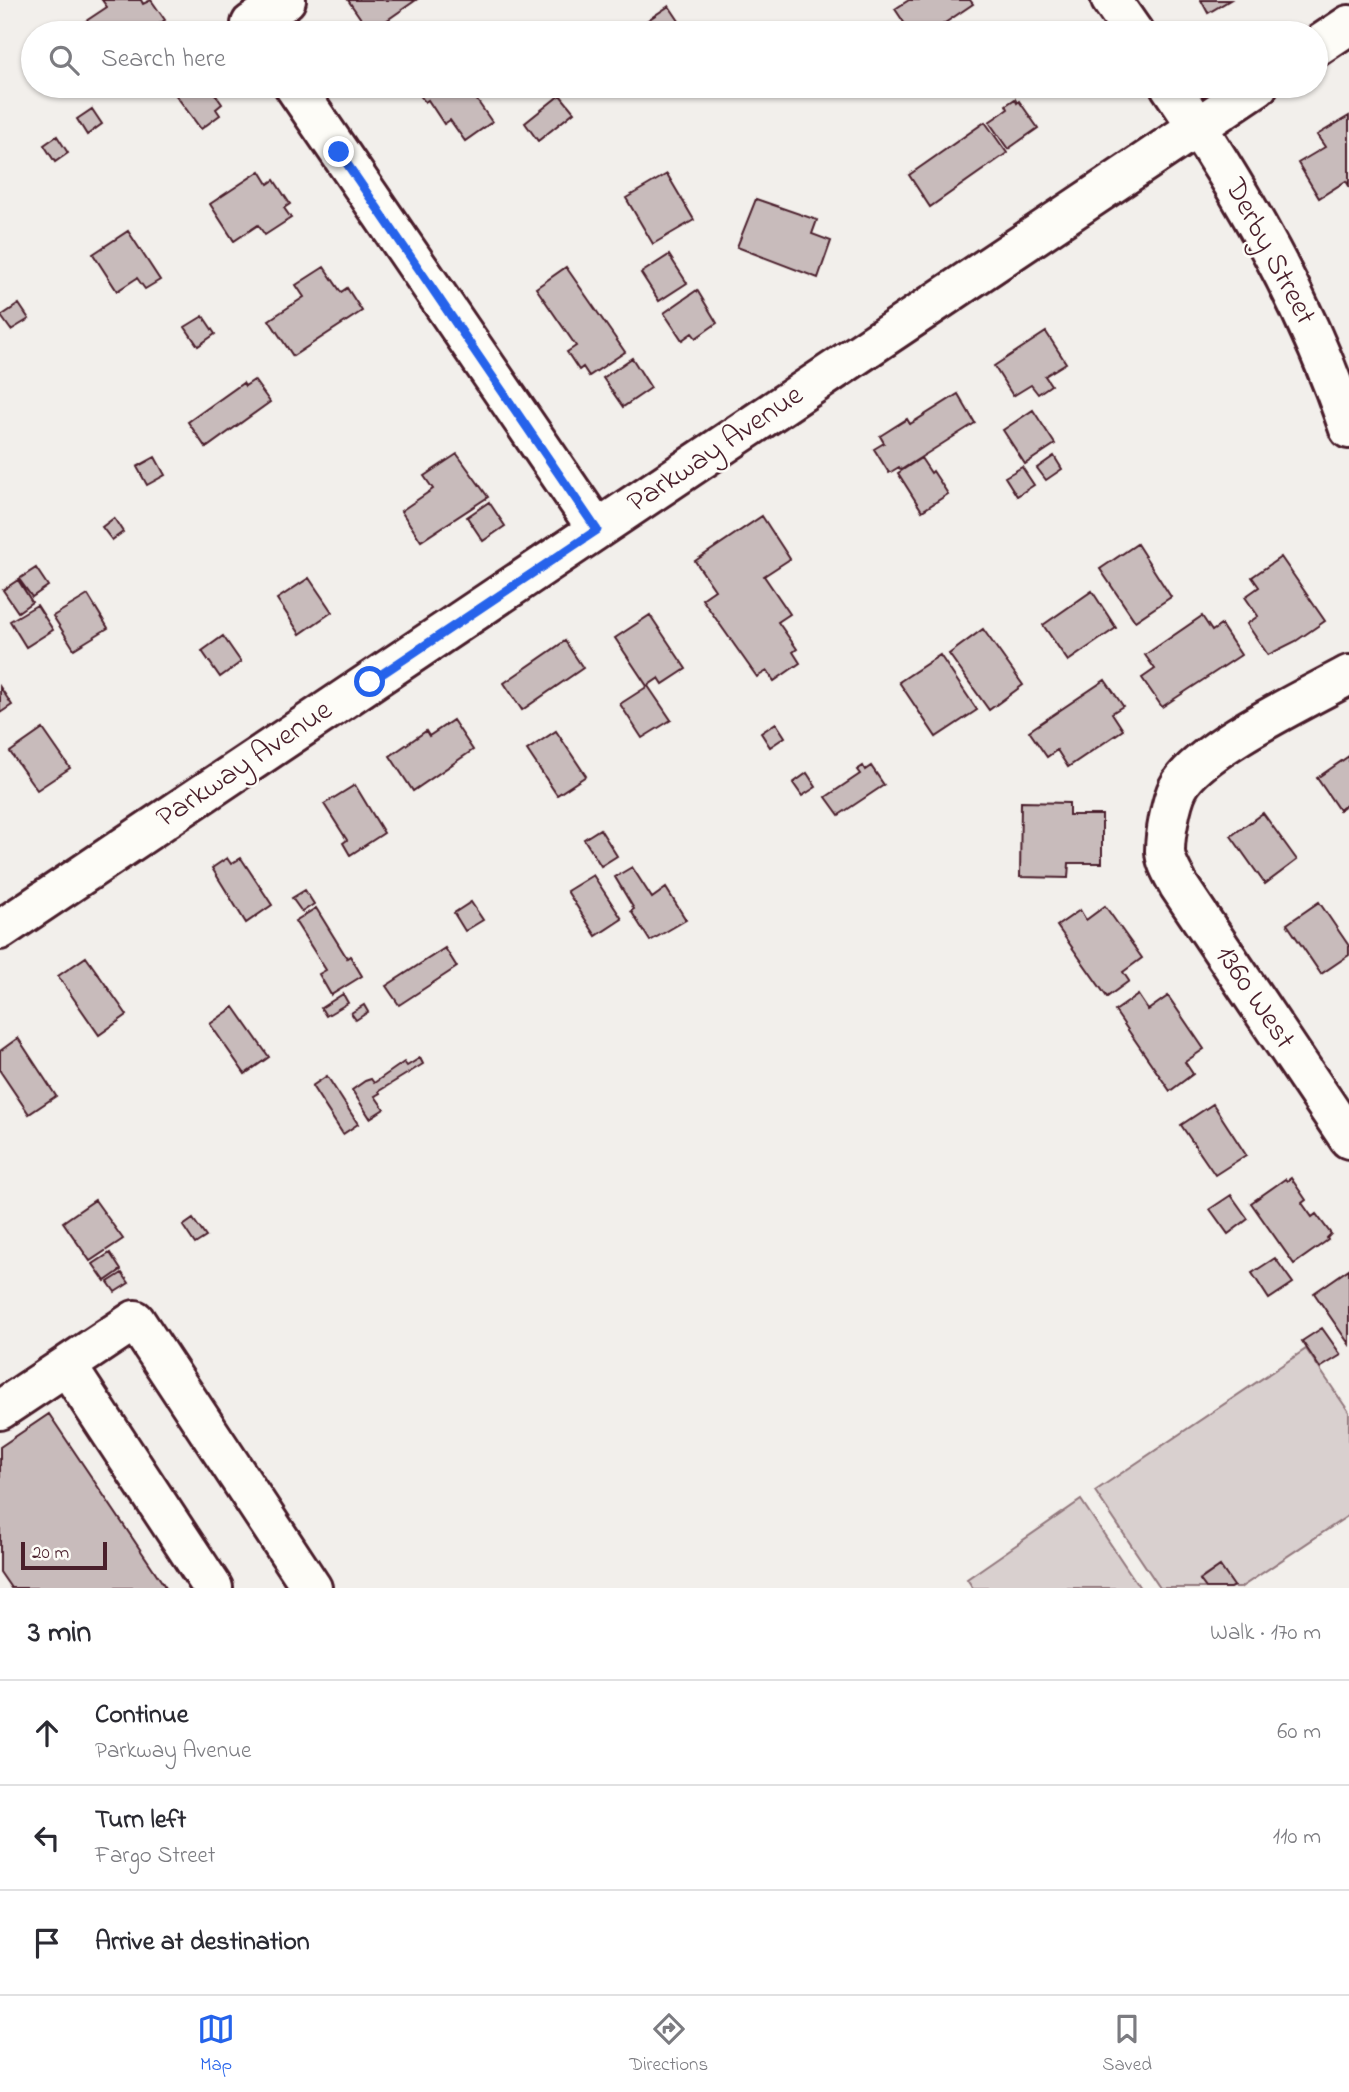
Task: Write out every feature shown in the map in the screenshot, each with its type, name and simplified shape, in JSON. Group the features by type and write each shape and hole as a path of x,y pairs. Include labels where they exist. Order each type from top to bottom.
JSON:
{"street":[{"path":"248,19 286,0"},
{"path":"1111,0 1126,21"},
{"path":"1328,39 1349,24"},
{"path":"302,98 597,530"},
{"name":"Derby Street","path":"1178,98 1256,222 1287,281 1318,343 1349,429"},
{"name":"Parkway Avenue","path":"2,923 597,530 1240,98"},
{"name":"1360 West","path":"1349,676 1222,746 1199,765 1179,787 1169,820 1165,854 1179,886 1349,1139"},
{"path":"0,1410 135,1320 312,1588"},
{"path":"67,1366 213,1588"}],"shaded area":[{"path":"1306,1349 1349,1412 1349,1515 1240,1588 1235,1588 1220,1566 1200,1579 1206,1588 1160,1588 1095,1491"},
{"path":"1081,1500 1140,1588 973,1588 967,1579"}],"building":[{"path":"102,0 141,0 143,4 151,0 165,20 86,21 107,7"},
{"path":"348,0 416,0 386,21 362,21"},
{"path":"909,0 970,0 973,4 948,21 903,21 895,9"},
{"path":"1201,0 1230,0 1208,13"},
{"path":"669,6 679,21 646,21"},
{"path":"178,98 218,98 222,104 216,109 220,115 201,129"},
{"path":"422,98 475,98 492,122 465,141 450,120 444,124 428,100 425,102"},
{"path":"556,98 562,98 574,112 538,141 525,123"},
{"path":"1015,99 1038,128 1008,149 989,122 1008,109 1006,105"},
{"path":"92,109 102,124 87,135 77,119"},
{"path":"1349,116 1349,186 1346,181 1319,198 1298,163 1325,147 1317,135"},
{"path":"985,122 1007,153 930,207 909,175"},
{"path":"57,136 68,153 55,162 44,145"},
{"path":"260,171 268,184 274,180 290,204 284,208 291,218 265,235 258,225 234,241 210,204"},
{"path":"667,174 694,220 653,244 626,198"},
{"path":"756,199 817,220 812,234 831,241 818,278 737,247"},
{"path":"128,231 160,280 145,289 137,278 117,291 93,254"},
{"path":"669,255 687,283 659,301 641,273"},
{"path":"324,267 341,292 347,288 362,311 293,356 269,320 304,297 296,285"},
{"path":"566,267 625,352 589,376 583,367 579,370 567,352 576,346 536,288"},
{"path":"697,290 717,323 696,338 692,333 682,340 664,313"},
{"path":"19,304 29,319 11,330 1,316"},
{"path":"203,316 215,334 198,346 185,327"},
{"path":"1046,332 1066,363 1045,376 1051,385 1038,394 1031,385 1013,396 994,366"},
{"path":"632,358 651,388 623,407 603,378"},
{"path":"254,380 270,402 206,448 188,422 243,383 245,386"},
{"path":"958,394 975,423 901,470 899,467 889,473 874,449 884,443 880,436 907,419 910,424"},
{"path":"1033,410 1055,444 1025,464 1003,430"},
{"path":"457,454 488,497 421,541 401,511 433,489 424,476"},
{"path":"1054,456 1062,469 1046,480 1037,468"},
{"path":"155,457 165,475 147,485 137,467"},
{"path":"921,458 948,494 922,511 898,473"},
{"path":"1022,467 1034,485 1017,496 1005,477"},
{"path":"489,502 505,526 483,541 467,517"},
{"path":"762,516 790,559 764,576 790,614 778,622 797,649 793,652 800,663 774,681 767,671 757,677 702,599 715,590 695,561"},
{"path":"114,518 123,532 112,540 102,527"},
{"path":"1137,544 1171,597 1135,621 1100,569"},
{"path":"1281,557 1325,621 1296,641 1268,655 1247,624 1258,616 1245,597 1259,587 1252,577"},
{"path":"36,568 48,586 32,597 19,579"},
{"path":"309,578 332,612 300,634 277,599"},
{"path":"18,580 32,602 18,612 3,590"},
{"path":"1092,591 1116,628 1068,661 1043,625"},
{"path":"88,595 108,628 74,649 53,616"},
{"path":"37,605 53,630 26,647 10,621"},
{"path":"650,615 686,669 663,684 659,678 647,686 615,638"},
{"path":"1202,616 1212,631 1221,625 1241,655 1162,707 1142,678 1155,669 1145,655"},
{"path":"983,629 1023,685 989,710 949,654"},
{"path":"223,636 241,662 220,677 202,651"},
{"path":"565,641 583,668 522,710 504,683"},
{"path":"940,655 977,710 936,737 899,682"},
{"path":"1105,680 1123,706 1112,713 1123,730 1068,767 1057,750 1047,757 1029,731"},
{"path":"648,686 671,720 642,738 620,704"},
{"path":"0,687 12,705 0,713"},
{"path":"453,720 473,750 413,791 390,756 426,731 429,736"},
{"path":"776,723 785,737 770,747 761,733"},
{"path":"43,729 70,768 37,790 10,752"},
{"path":"556,731 586,776 557,795 527,750"},
{"path":"1349,756 1349,803 1339,810 1317,778"},
{"path":"863,766 865,770 871,766 884,785 839,815 826,797 860,774 857,770"},
{"path":"807,773 816,787 802,796 793,783"},
{"path":"355,785 384,833 350,855 343,843 347,840 324,804"},
{"path":"1021,802 1069,803 1069,815 1102,815 1102,863 1069,863 1068,878 1020,877"},
{"path":"1263,813 1297,860 1265,884 1231,836"},
{"path":"600,829 617,856 601,866 584,839"},
{"path":"227,858 231,864 241,858 272,905 246,923 212,868"},
{"path":"632,867 652,898 666,888 686,920 650,941 631,911 634,909 615,877"},
{"path":"593,875 622,919 596,936 567,891"},
{"path":"305,890 314,904 302,912 292,898"},
{"path":"471,902 483,920 465,931 454,913"},
{"path":"1319,902 1349,946 1349,955 1321,974 1287,924"},
{"path":"1105,906 1142,958 1123,972 1129,981 1107,997 1057,926 1080,910 1086,920"},
{"path":"316,908 347,958 350,956 362,976 331,995 319,974 326,970 295,921"},
{"path":"445,948 457,967 399,1005 386,986"},
{"path":"86,957 127,1015 99,1035 58,976"},
{"path":"343,994 348,1003 326,1016 321,1008"},
{"path":"1138,995 1148,1010 1168,996 1204,1049 1185,1062 1193,1074 1170,1091 1115,1011"},
{"path":"364,1005 368,1012 356,1020 351,1013"},
{"path":"234,1007 269,1057 245,1074 210,1024"},
{"path":"18,1038 56,1096 29,1114 0,1071 0,1051"},
{"path":"420,1058 423,1064 379,1091 375,1096 384,1109 370,1118 352,1090 371,1079 374,1083 404,1062 407,1066"},
{"path":"327,1076 358,1124 343,1134 312,1086"},
{"path":"1213,1104 1246,1155 1215,1175 1181,1125"},
{"path":"1291,1178 1306,1200 1302,1203 1312,1217 1316,1214 1331,1234 1328,1240 1294,1264 1251,1203 1285,1179 1287,1181"},
{"path":"1231,1195 1248,1219 1228,1234 1210,1209"},
{"path":"95,1200 123,1239 90,1261 63,1222"},
{"path":"193,1219 206,1237 195,1244 183,1226"},
{"path":"110,1253 121,1270 105,1281 93,1264"},
{"path":"1275,1258 1293,1283 1269,1299 1252,1273"},
{"path":"1349,1269 1349,1344 1314,1293"},
{"path":"122,1273 129,1283 115,1292 108,1282"},
{"path":"1322,1328 1341,1355 1320,1368 1302,1341"},
{"path":"49,1414 166,1588 11,1588 0,1572 0,1447"},
{"path":"1220,1566 1234,1586 1206,1588 1200,1580"}],"route":[{"path":"339,152 597,530 370,682"}]}
